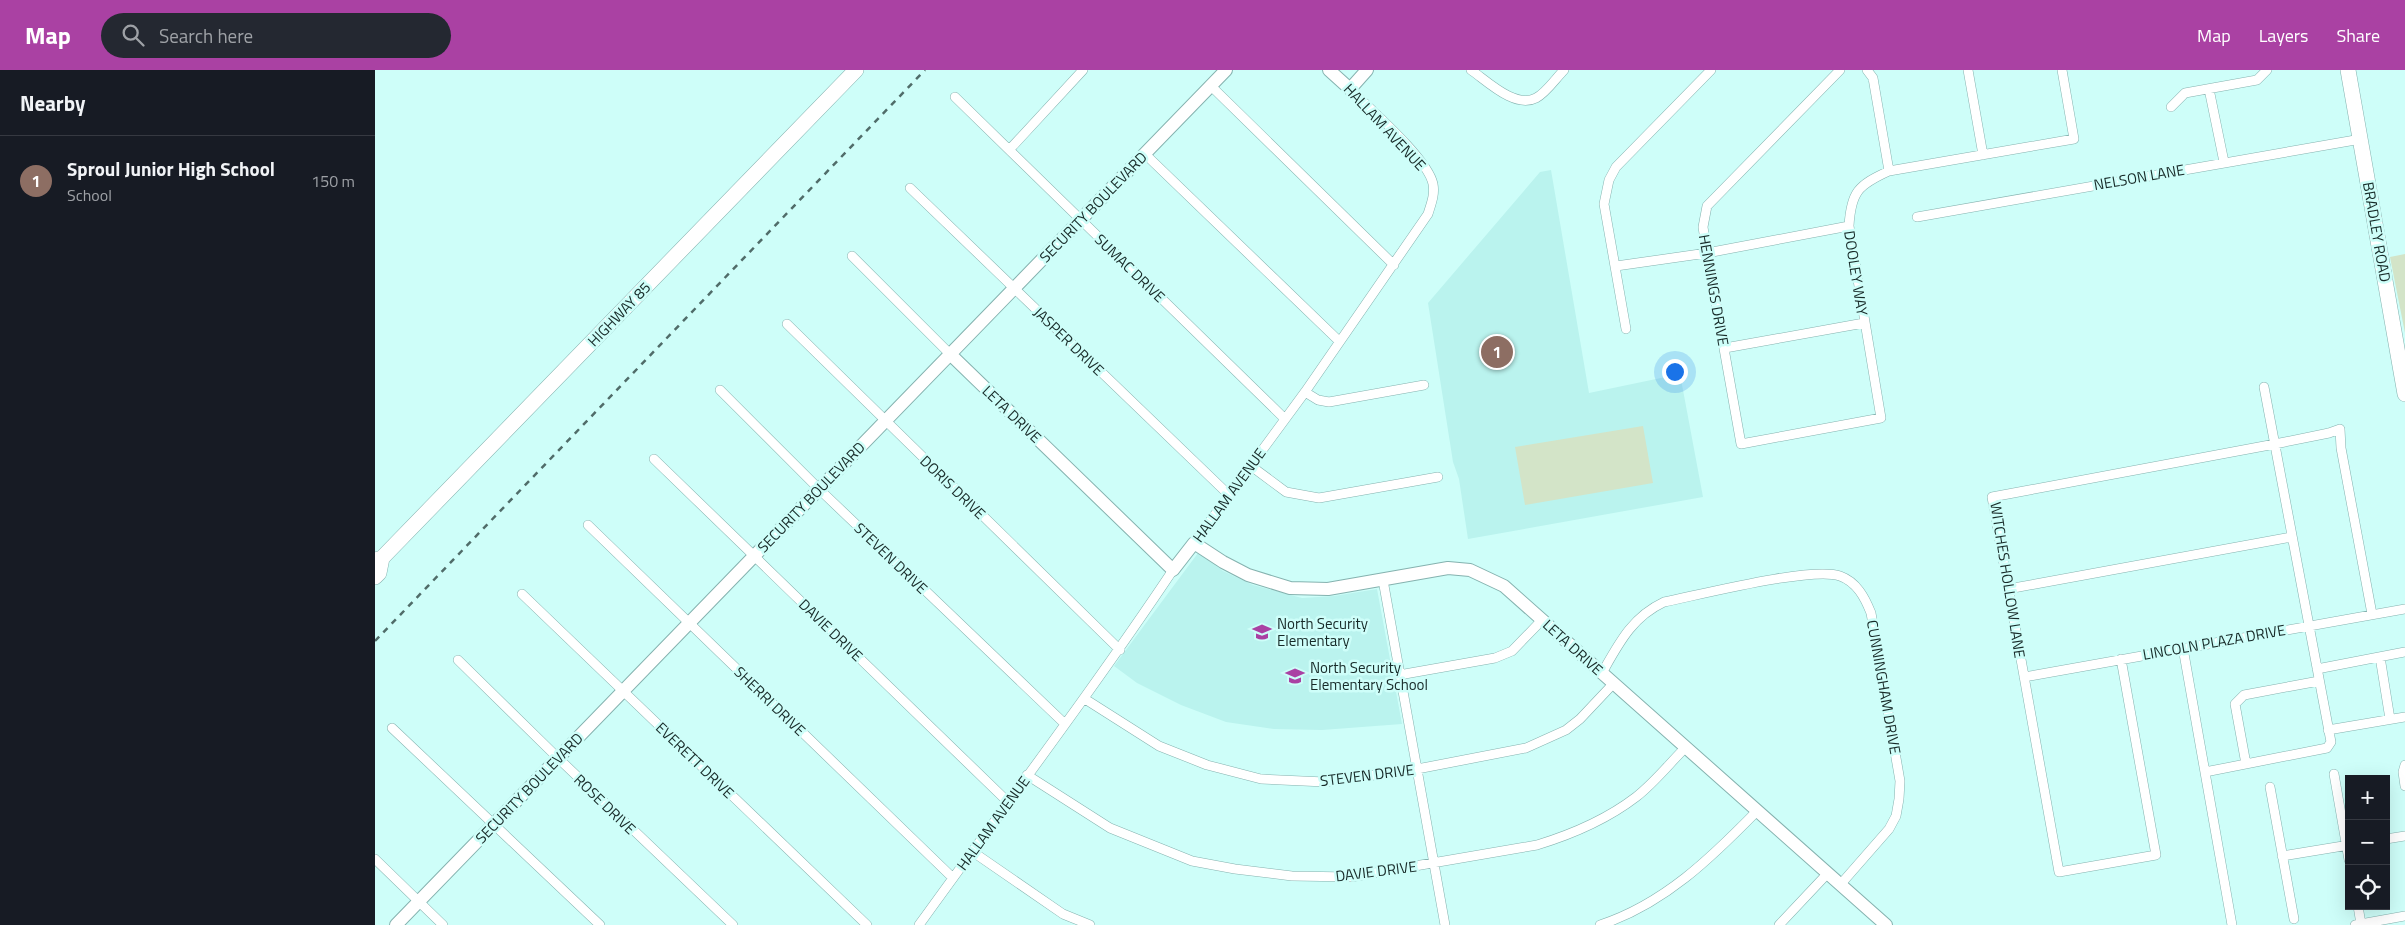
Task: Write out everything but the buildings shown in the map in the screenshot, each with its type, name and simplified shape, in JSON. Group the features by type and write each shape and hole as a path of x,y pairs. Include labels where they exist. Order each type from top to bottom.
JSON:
{"main road":[{"name":"HIGHWAY 85","path":"375,577 379,573 378,559 856,70"},
{"name":"BRADLEY ROAD","path":"2348,70 2405,394"}],"street":[{"path":"1010,149 1083,70"},
{"name":"SECURITY BOULEVARD","path":"396,925 1226,70"},
{"name":"HALLAM AVENUE","path":"919,925 1027,775 1085,700 1173,570 1305,392 1429,214 1433,197 1433,183 1424,165 1329,70"},
{"path":"1350,89 1367,70"},
{"path":"1471,70 1510,96 1524,101 1537,98 1564,70"},
{"path":"1626,329 1604,204 1609,180 1617,167 1711,70"},
{"name":"HENNINGS DRIVE","path":"1741,444 1703,228 1707,206 1839,70"},
{"path":"1867,70 1873,78 1889,171"},
{"path":"1968,70 1983,155"},
{"name":"DOOLEY WAY","path":"1741,444 1881,418 1849,226 1850,205 1859,190 1870,180 1889,171 2074,139 2062,70"},
{"path":"2171,107 2185,93 2257,80 2267,70"},
{"path":"1211,86 1394,265"},
{"path":"2209,89 2224,162"},
{"name":"SUMAC DRIVE","path":"955,97 1284,418"},
{"name":"NELSON LANE","path":"1917,216 2361,139"},
{"path":"1145,154 1339,341"},
{"name":"JASPER DRIVE","path":"910,188 1228,494"},
{"path":"1616,266 1707,252 1849,226"},
{"name":"LETA DRIVE","path":"852,256 950,354 1173,570"},
{"path":"1725,348 1864,323"},
{"name":"DORIS DRIVE","path":"787,324 1120,650"},
{"path":"1305,392 1318,400 1329,402 1424,385"},
{"path":"2205,772 2327,748 2331,742 2264,388"},
{"name":"STEVEN DRIVE","path":"720,390 819,489 1065,724"},
{"name":"WITCHES HOLLOW LANE","path":"2121,659 2156,855 2059,872 1993,497 2275,444 2340,429 2341,448 2372,614"},
{"name":"DAVIE DRIVE","path":"654,458 1008,802"},
{"path":"1251,466 1286,492 1319,498 1438,476"},
{"name":"SHERRI DRIVE","path":"588,525 953,878"},
{"path":"2009,589 2291,537"},
{"name":"LETA DRIVE","path":"1194,542 1223,562 1248,575 1289,588 1328,589 1448,568 1469,570 1504,586 1886,925"},
{"name":"CUNNINGHAM DRIVE","path":"1602,673 1626,632 1637,619 1649,609 1664,602 1809,574 1839,576 1853,584 1863,596 1871,613 1900,781 1896,816 1889,829 1840,885"},
{"path":"1383,580 1445,925"},
{"name":"EVERETT DRIVE","path":"522,594 867,925"},
{"name":"LINCOLN PLAZA DRIVE","path":"2024,677 2405,609"},
{"path":"1399,675 1495,658 1512,651 1543,620"},
{"path":"2183,648 2232,925"},
{"path":"2317,669 2405,652"},
{"path":"2380,657 2390,719"},
{"name":"ROSE DRIVE","path":"458,660 733,925"},
{"path":"2245,764 2235,704 2244,695 2319,681"},
{"name":"STEVEN DRIVE","path":"1085,700 1159,746 1207,765 1261,779 1325,782 1417,769 1526,748 1548,740 1580,719 1613,684"},
{"path":"2328,730 2405,716"},
{"path":"393,728 601,925"},
{"name":"DAVIE DRIVE","path":"1027,775 1110,828 1192,861 1292,876 1351,877 1537,845 1596,824 1637,796 1685,748"},
{"path":"2405,765 2403,772 2405,786"},
{"path":"2333,774 2345,835"},
{"path":"2270,787 2294,919"},
{"path":"1600,925 1646,904 1682,882 1712,857 1757,811"},
{"path":"2390,838 2405,836"},
{"path":"2283,856 2345,845"},
{"path":"973,852 1063,914 1090,925"},
{"path":"375,859 443,925"},
{"path":"1779,925 1827,874"},
{"path":"2358,910 2358,924 2405,916"}],"shaded area":[{"path":"1551,170 1589,393 1680,374 1703,497 1468,539 1459,479 1453,462 1428,303 1540,172"},
{"name":"North Security Elementary","path":"1198,553 1223,571 1253,585 1302,598 1334,596 1377,589 1402,724 1322,730 1274,729 1226,722 1181,705 1137,683 1114,666"}],"green space":[{"path":"2405,254 2405,333 2390,257"},
{"path":"1643,426 1653,483 1525,505 1515,447"}],"railway":[{"path":"375,641 925,70"}],"place":[{"name":"Sproul Junior High School","path":"1497,352"},
{"name":"North Security Elementary","path":"1262,632"},
{"name":"North Security Elementary School","path":"1295,676"}]}
